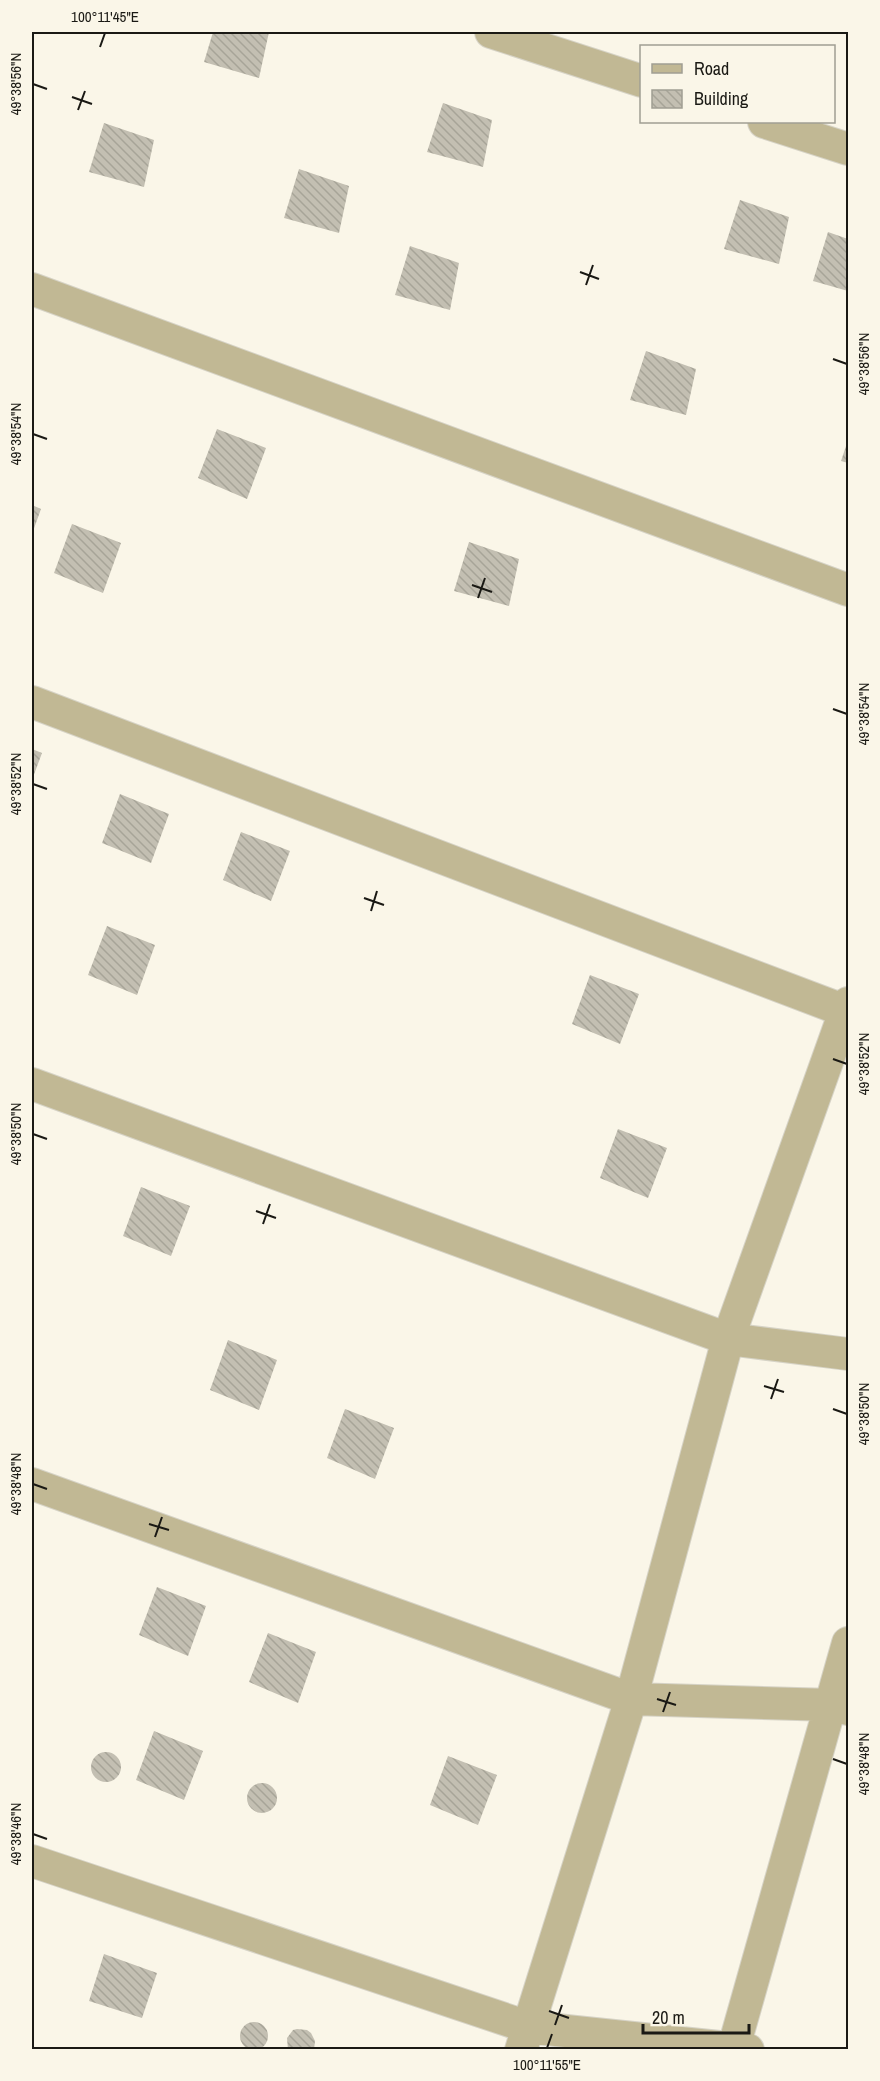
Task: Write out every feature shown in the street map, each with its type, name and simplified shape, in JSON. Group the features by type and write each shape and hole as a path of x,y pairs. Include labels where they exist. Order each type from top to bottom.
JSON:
{"street":[{"path":"491,32 640,80"},
{"path":"767,123 849,149"},
{"path":"32,289 849,590"},
{"path":"32,702 848,1009 728,1339 631,1699 524,2038"},
{"path":"32,1084 728,1339 849,1354"},
{"path":"32,1484 631,1699 840,1707"},
{"path":"32,1861 524,2038 738,2049 840,1707 849,1643"}],"building":[{"path":"213,32 269,32 259,78 204,62"},
{"path":"443,103 492,120 483,167 427,152"},
{"path":"104,123 154,140 144,187 89,172"},
{"path":"299,169 349,186 339,233 284,218"},
{"path":"740,200 789,217 779,264 724,249"},
{"path":"828,232 848,239 848,291 813,281"},
{"path":"410,246 459,263 450,310 395,295"},
{"path":"646,351 696,369 686,415 630,400"},
{"path":"217,429 266,448 247,499 198,478"},
{"path":"848,440 848,463 841,461"},
{"path":"32,505 41,509 32,534"},
{"path":"72,524 121,543 103,593 54,573"},
{"path":"469,542 519,559 509,606 454,591"},
{"path":"32,749 42,753 32,780"},
{"path":"120,794 169,814 151,863 102,843"},
{"path":"241,832 290,851 271,901 223,880"},
{"path":"107,926 155,945 137,995 88,975"},
{"path":"590,975 639,994 620,1044 572,1024"},
{"path":"618,1129 667,1148 648,1198 600,1178"},
{"path":"141,1187 190,1206 171,1256 123,1236"},
{"path":"228,1340 277,1360 259,1410 210,1390"},
{"path":"345,1409 394,1428 375,1479 327,1458"},
{"path":"157,1587 206,1606 188,1656 139,1635"},
{"path":"268,1633 316,1652 298,1703 249,1682"},
{"path":"154,1731 203,1751 184,1800 136,1780"},
{"path":"106,1752 116,1757 121,1767 116,1777 106,1782 96,1777 91,1767 96,1757"},
{"path":"448,1756 497,1775 478,1825 430,1805"},
{"path":"262,1783 272,1788 277,1798 272,1808 262,1813 252,1808 247,1798 252,1788"},
{"path":"104,1954 157,1973 142,2018 89,2001"},
{"path":"254,2022 264,2026 268,2036 264,2046 254,2050 244,2046 240,2036 244,2026"},
{"path":"293,2030 311,2033 315,2041 314,2050 288,2050 287,2038"}]}
